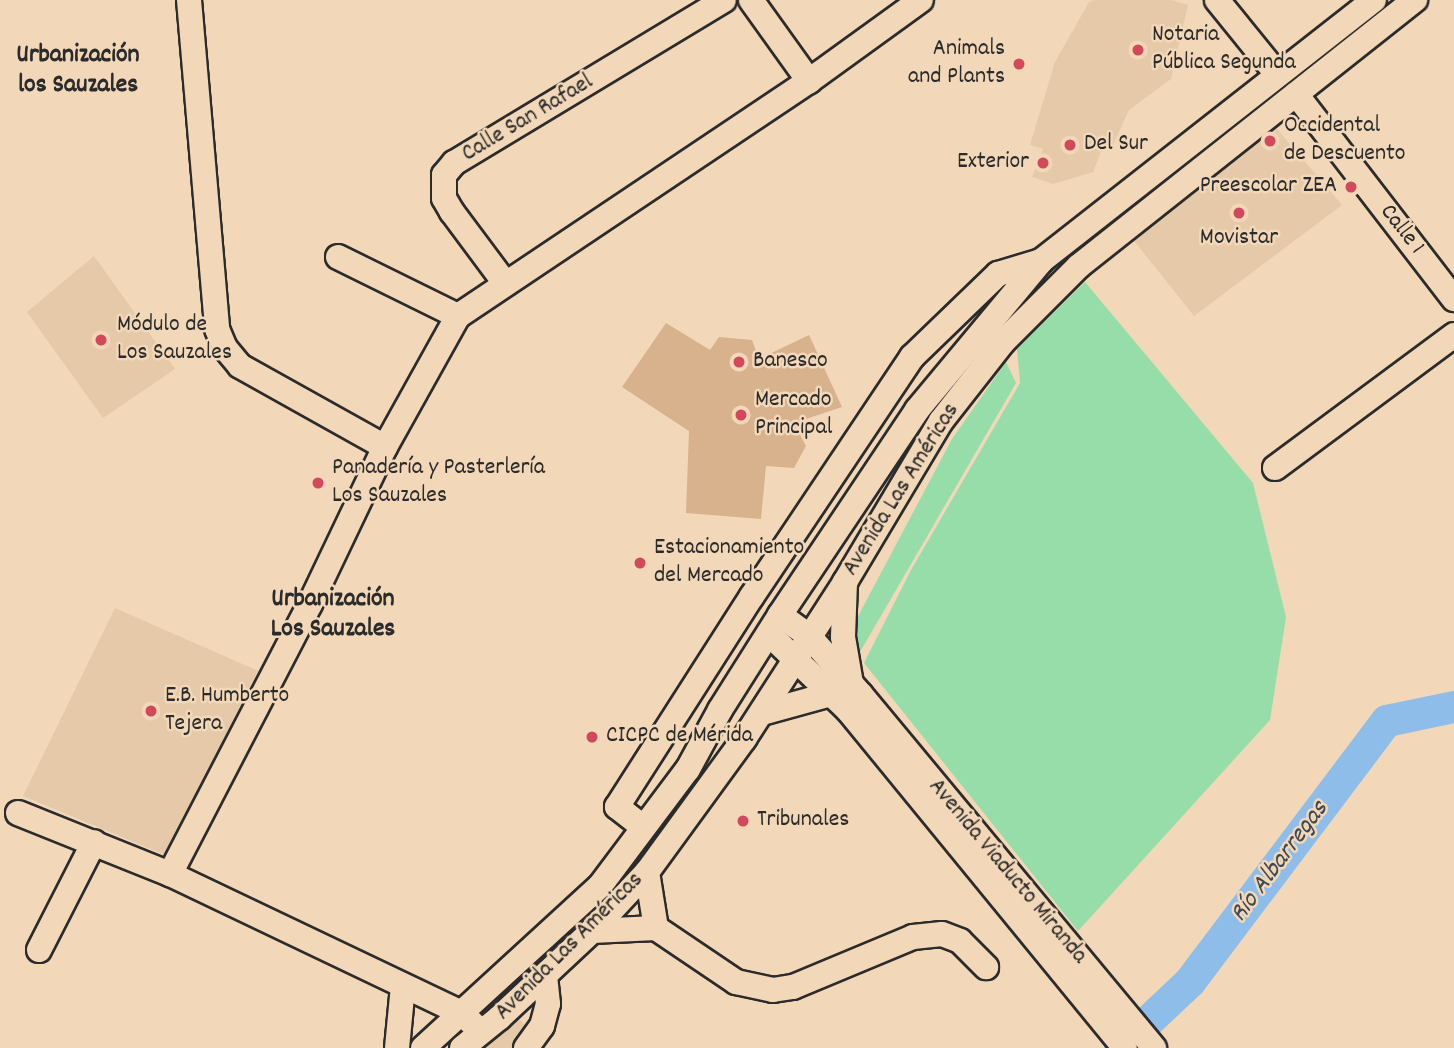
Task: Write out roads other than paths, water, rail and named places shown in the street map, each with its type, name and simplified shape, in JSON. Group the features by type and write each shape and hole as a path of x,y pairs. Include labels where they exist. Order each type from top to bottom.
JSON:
{"street":[{"path":"190,0 218,329 225,348 240,366 385,447"},
{"name":"Calle San Rafael","path":"505,283 444,198 444,175 454,163 695,8 724,0"},
{"path":"751,0 809,81"},
{"path":"170,874 310,604 385,447 458,316 809,81 920,0"},
{"path":"1217,0 1277,74"},
{"name":"Avenida Las Américas","path":"423,1048 600,886 688,769 714,721 774,625 923,403 1041,261 1374,0"},
{"name":"Avenida Las Américas","path":"462,1048 593,931 647,872 762,713 845,582 941,421 1003,342 1079,266 1415,0"},
{"name":"Calle 1","path":"1297,94 1454,299"},
{"path":"338,257 458,316"},
{"path":"643,827 618,807 686,704 752,596 912,357 998,274 1041,261"},
{"path":"1275,468 1454,335"},
{"path":"896,382 923,403"},
{"path":"845,582 843,636 848,696"},
{"path":"774,625 809,636 848,696"},
{"path":"774,625 797,659 848,696"},
{"path":"762,713 848,696"},
{"name":"Avenida Viaducto Miranda","path":"848,696 1125,1048"},
{"name":"Avenida Viaducto Miranda","path":"848,696 1154,1048"},
{"path":"686,704 714,721"},
{"path":"19,813 170,874 463,1014 481,1032"},
{"path":"39,950 94,842"},
{"path":"647,872 656,928"},
{"path":"593,931 656,928 736,982 753,988 773,990 793,987 913,937 942,933 960,941 986,967"},
{"path":"526,1048 542,1026 548,1004 545,975"},
{"path":"397,1048 403,986"}],"waterway":[{"name":"Río Albarregas","path":"1120,1048 1190,982 1387,721 1454,707"}],"place":[{"name":"Notaria Pública Segunda","path":"1138,50"},
{"name":"Animals and Plants","path":"1019,64"},
{"name":"Occidental de Descuento","path":"1270,141"},
{"name":"Del Sur","path":"1070,145"},
{"name":"Exterior","path":"1043,163"},
{"name":"Preescolar ZEA","path":"1351,187"},
{"name":"Movistar","path":"1239,213"},
{"name":"Módulo de Los Sauzales","path":"101,340"},
{"name":"Banesco","path":"739,362"},
{"name":"Mercado Principal","path":"741,415"},
{"name":"Panadería y Pasterlería Los Sauzales","path":"318,483"},
{"name":"Estacionamiento del Mercado","path":"640,563"},
{"name":"E.B. Humberto Tejera","path":"151,711"},
{"name":"CICPC de Mérida","path":"592,737"},
{"name":"Tribunales","path":"743,821"}],"district":[{"name":"Urbanización los Sauzales","path":"78,71"},
{"name":"Urbanización Los Sauzales","path":"333,615"}]}
